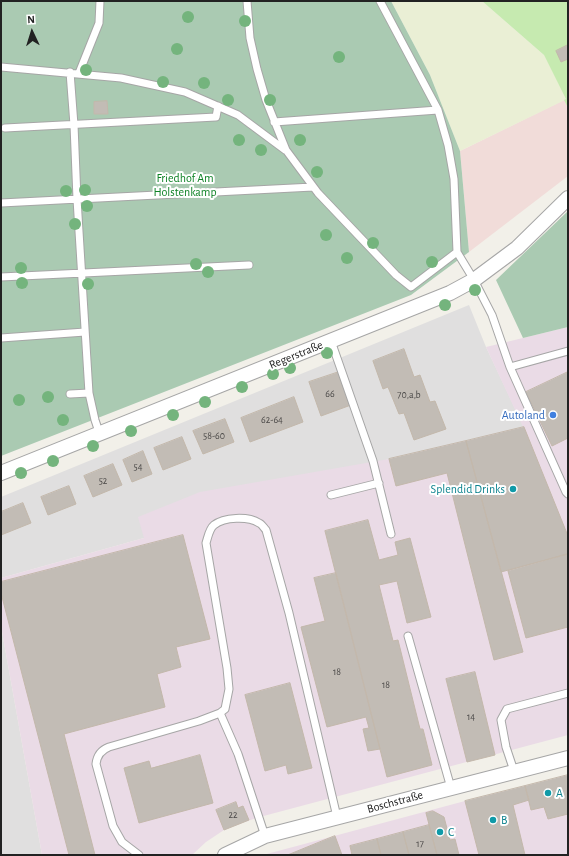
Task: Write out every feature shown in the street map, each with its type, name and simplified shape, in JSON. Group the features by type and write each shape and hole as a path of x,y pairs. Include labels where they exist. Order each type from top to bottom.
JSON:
{"street":[{"name":"Regerstraße","path":"1,473 100,435 450,293 474,280 517,248 568,198"},
{"name":"Boschstraße","path":"225,855 265,836 568,758"}],"lane":[{"path":"79,73 99,23 100,1"},
{"path":"247,1 250,38 266,100 286,150 313,187 391,270 411,287 457,252"},
{"path":"380,1 438,110 448,145 454,179 457,252 474,280 492,315 510,367 568,494"},
{"path":"1,67 70,72 121,78 168,87 218,106 238,116 286,150"},
{"path":"70,72 89,393 94,420 100,435"},
{"path":"6,128 216,117 218,106"},
{"path":"274,122 438,110"},
{"path":"1,203 313,187"},
{"path":"1,277 249,265"},
{"path":"1,338 85,332"},
{"path":"331,341 374,461 391,534"},
{"path":"510,367 568,351"},
{"path":"70,394 89,393"},
{"path":"331,495 378,483"},
{"path":"139,855 122,842 113,826 96,764 98,756 101,751 109,747 199,721 220,713 225,709 229,680 206,543 208,534 214,525 223,521 238,518 247,518 260,523 266,530 289,613 337,817"},
{"path":"408,636 451,788"},
{"path":"514,771 506,747 501,720 507,709 568,692"},
{"path":"220,713 238,754 265,836"}],"shaded area":[{"path":"564,100 568,108 568,176 469,252 460,151"},
{"path":"469,305 486,347 524,427 389,459 144,538 1,578 1,497"},
{"path":"568,327 568,735 256,818 224,830 206,842 192,855 42,855 1,626 1,578 144,538 138,517 200,492 389,459 523,427 486,347"},
{"path":"1,626 42,855 1,855"},
{"path":"568,775 568,855 263,855 465,801"}],"green space":[{"name":"Friedhof Am Holstenkamp","path":"1,1 391,1 430,75 460,151 469,252 411,295 1,456"},
{"path":"391,1 482,1 544,55 567,99 460,151 430,75"},
{"path":"482,1 568,1 568,108 564,100 566,99 544,55"},
{"path":"568,211 568,327 523,338 496,280"}],"building":[{"path":"568,45 568,59 561,62 556,51"},
{"path":"107,101 108,114 94,114 94,102"},
{"path":"404,349 414,377 420,375 430,402 435,401 446,429 414,440 404,413 399,414 388,387 383,389 373,361"},
{"path":"339,372 351,405 321,416 309,382"},
{"name":"Autoland","path":"568,372 568,438 552,446 526,392"},
{"path":"294,397 303,422 250,442 241,418"},
{"path":"225,419 234,442 203,454 193,431"},
{"name":"Splendid Drinks","path":"524,427 568,536 568,554 501,572 466,441"},
{"path":"182,437 191,459 163,470 154,448"},
{"path":"466,441 523,652 494,660 447,473 396,486 389,459"},
{"path":"143,451 152,474 132,482 123,460"},
{"path":"113,464 122,485 93,497 84,476"},
{"path":"69,486 76,504 48,515 41,497"},
{"path":"23,503 31,523 1,535 1,512"},
{"path":"368,520 379,560 398,555 395,542 410,538 431,617 407,623 397,581 379,585 393,641 398,640 420,729 423,729 432,765 387,777 325,531"},
{"path":"183,535 210,639 176,647 181,667 157,674 165,707 64,734 95,855 69,855 1,593 1,582"},
{"path":"568,554 568,627 526,638 508,571"},
{"path":"336,573 380,749 368,751 363,729 369,728 366,717 327,727 301,627 325,621 314,578"},
{"path":"475,672 495,755 467,762 446,679"},
{"path":"290,683 312,768 288,774 286,765 265,771 245,695"},
{"path":"200,755 213,803 139,823 124,768 149,761 151,768"},
{"name":"A","path":"568,775 568,814 548,819 544,807 531,810 525,786"},
{"name":"B","path":"525,786 529,800 513,805 525,855 479,855 465,801"},
{"path":"236,802 238,808 243,806 249,820 224,830 216,810"},
{"name":"C","path":"433,811 444,817 450,840 455,839 459,855 437,855 426,813"},
{"path":"429,825 437,855 409,855 403,832"},
{"path":"403,832 409,855 381,855 377,839"},
{"path":"335,836 342,855 288,855"},
{"path":"377,839 381,855 352,855 350,846"}],"place":[{"name":"Autoland","path":"553,415"},
{"name":"Splendid Drinks","path":"513,489"},
{"name":"A","path":"548,793"},
{"name":"B","path":"493,820"},
{"name":"C","path":"440,832"}]}
